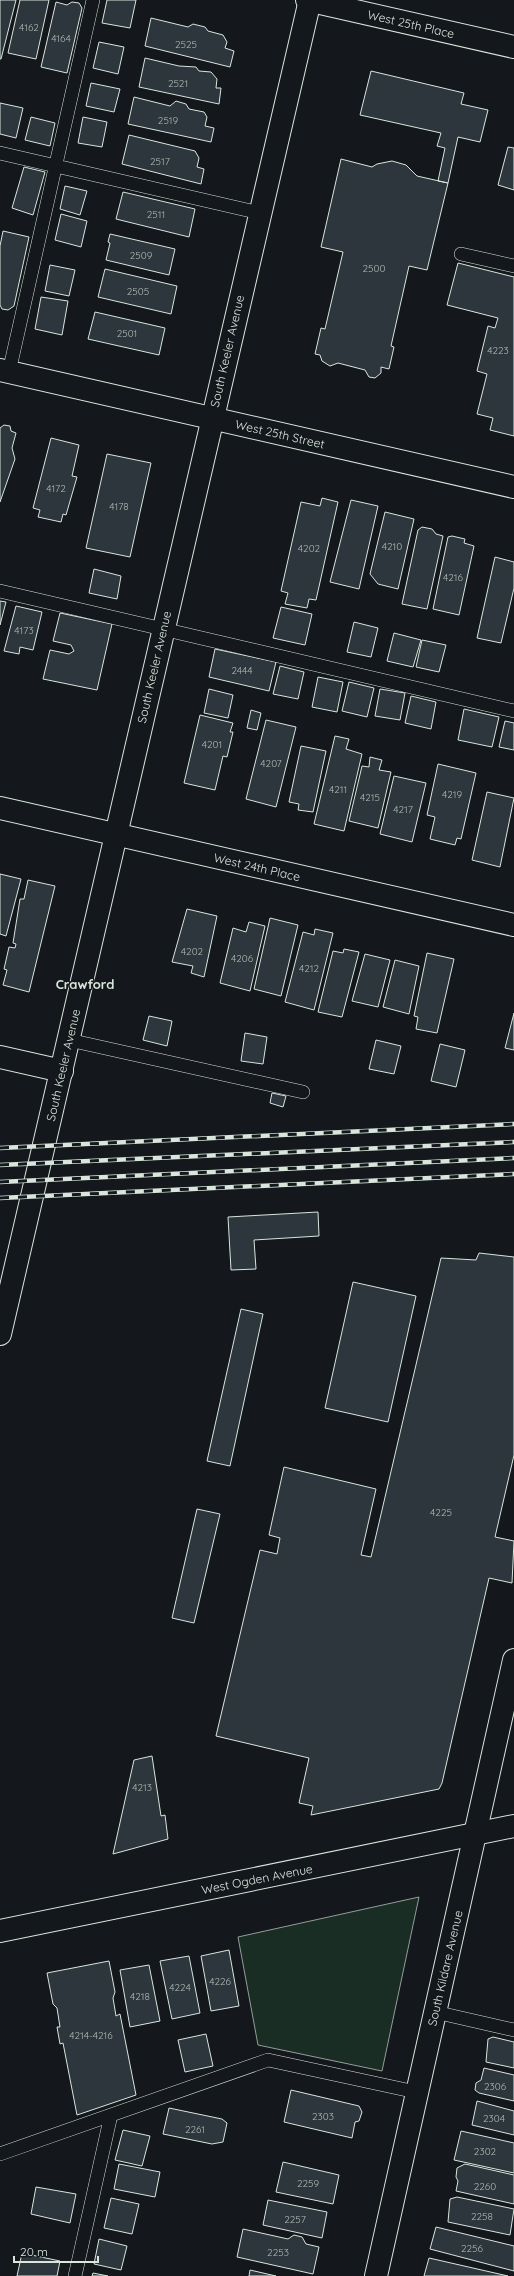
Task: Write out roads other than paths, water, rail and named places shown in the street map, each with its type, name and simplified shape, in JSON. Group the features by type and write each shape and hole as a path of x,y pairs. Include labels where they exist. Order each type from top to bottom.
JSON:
{"street":[{"name":"West 25th Place","path":"309,0 514,47"},
{"name":"South Keeler Avenue","path":"0,1334 62,1071 162,629 309,0"},
{"name":"West 25th Street","path":"5,371 514,487"},
{"name":"West 24th Place","path":"0,808 514,925"},
{"path":"0,1057 62,1071"},
{"name":"South Kildare Avenue","path":"376,2276 514,1660"},
{"name":"West Ogden Avenue","path":"0,1931 514,1826"}],"lane":[{"path":"5,371 56,166 93,0"},
{"path":"0,153 260,213"},
{"path":"461,254 514,266"},
{"path":"0,591 514,711"},
{"path":"69,1040 303,1092"},
{"path":"435,2012 514,2030"},
{"path":"0,2154 268,2060 416,2092"},
{"path":"74,2276 111,2115"}],"railway":[{"path":"0,1148 514,1124"},
{"path":"0,1165 514,1142"},
{"path":"0,1182 514,1158"},
{"path":"0,1198 514,1174"}],"district":[{"name":"Crawford","path":"85,984"}]}
